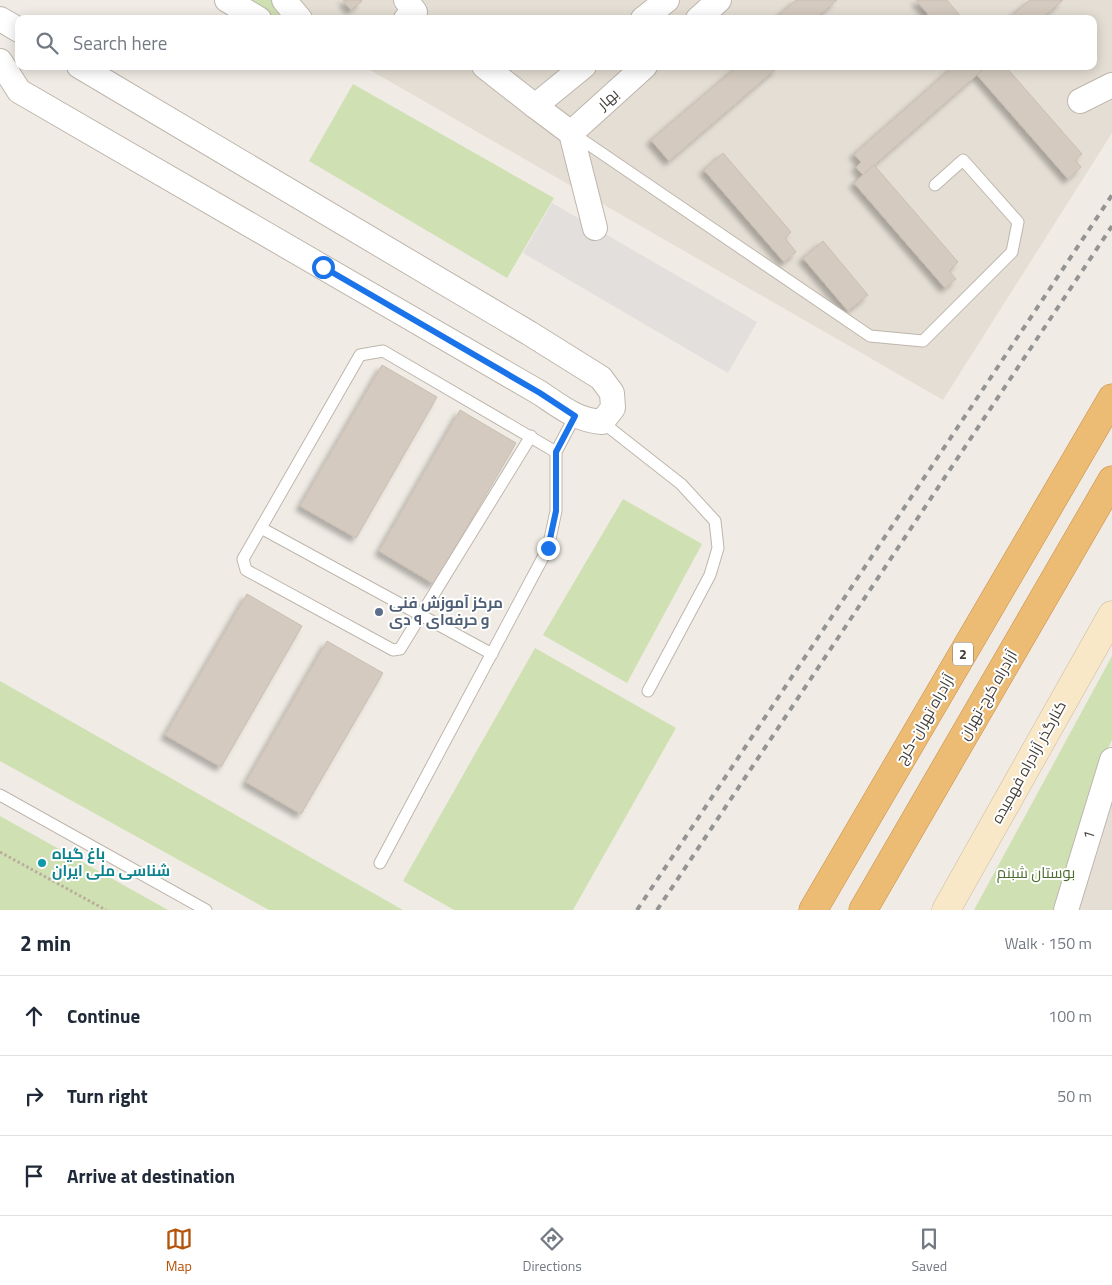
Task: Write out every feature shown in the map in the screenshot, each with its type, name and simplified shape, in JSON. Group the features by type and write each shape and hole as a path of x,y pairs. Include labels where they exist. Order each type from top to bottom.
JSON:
{"highway":[{"name":"آزادراه تهران-کرج","path":"813,910 1112,398"},
{"name":"آزادراه کرج-تهران","path":"863,910 1112,481"}],"main road":[{"name":"کنارگذر آزادراه فهمیده","path":"946,910 1112,615"}],"street":[{"path":"227,0 253,15"},
{"path":"284,0 297,15"},
{"path":"648,15 667,0"},
{"path":"702,15 717,1"},
{"path":"0,19 15,28"},
{"path":"0,61 19,92 540,393 575,416 590,421 602,422 613,408 612,393 601,378 529,333 86,70"},
{"path":"489,70 534,106 571,132 595,228"},
{"path":"534,106 579,70"},
{"name":"بهار","path":"571,132 641,70"},
{"path":"1080,101 1112,85"},
{"name":"1","path":"1066,910 1112,760"}],"lane":[{"path":"571,132 870,336 922,342 1012,252 1018,222 963,160 936,185"},
{"path":"531,436 400,649 392,650 246,570 243,559 360,355 383,351 531,436 556,452"},
{"path":"380,864 548,548 556,511 556,452 575,416"},
{"path":"602,422 682,484 715,521 718,548 710,575 648,691"},
{"path":"261,528 492,654"},
{"path":"0,794 206,910"}],"path":[{"path":"0,852 106,910"}],"shaded area":[{"path":"258,0 1112,0 1112,133 943,400 370,70 1097,70 1097,15 282,15"},
{"path":"552,203 757,322 728,373 523,253"},
{"path":"1112,774 1112,910 1070,910"}],"green space":[{"path":"238,0 272,0 285,15 264,15"},
{"path":"353,84 554,198 507,278 309,161"},
{"path":"623,499 702,544 627,683 543,635"},
{"path":"535,648 676,728 573,910 454,910 403,881"},
{"name":"بوستان شبنم","path":"1112,656 1112,740 1063,910 974,910"},
{"path":"0,681 403,910 269,910 0,761"},
{"name":"باغ گیاه‌ شناسی ملی ایران","path":"0,816 168,910 0,910"}],"building":[{"path":"343,0 361,0 362,1 351,10"},
{"path":"796,0 837,0 820,15 779,15"},
{"path":"916,0 947,0 960,15 929,15"},
{"path":"1030,0 1063,0 1046,15 1013,15"},
{"path":"733,70 775,70 669,161 651,140"},
{"path":"949,70 982,70 863,175 856,167 861,162 854,154"},
{"path":"983,70 1008,70 1082,154 1075,160 1081,167 1068,179 977,75"},
{"path":"723,153 791,232 785,238 796,252 784,262 704,170"},
{"path":"874,165 958,262 949,271 956,279 945,288 854,183"},
{"path":"823,241 868,295 848,311 803,258"},
{"path":"382,365 437,397 356,538 300,506"},
{"path":"460,410 516,443 434,584 379,551"},
{"path":"247,594 302,626 221,767 165,735"},
{"path":"327,641 383,673 301,814 246,782"}],"railway":[{"path":"637,910 1112,195"},
{"path":"657,910 1112,226"}],"place":[{"name":"مرکز آموزش فنی و حرفه‌ای ۹ دی","path":"379,612"},
{"name":"باغ گیاه‌ شناسی ملی ایران","path":"42,863"}],"route":[{"path":"323,267 540,393 575,416 556,452 556,511 548,548"}]}
